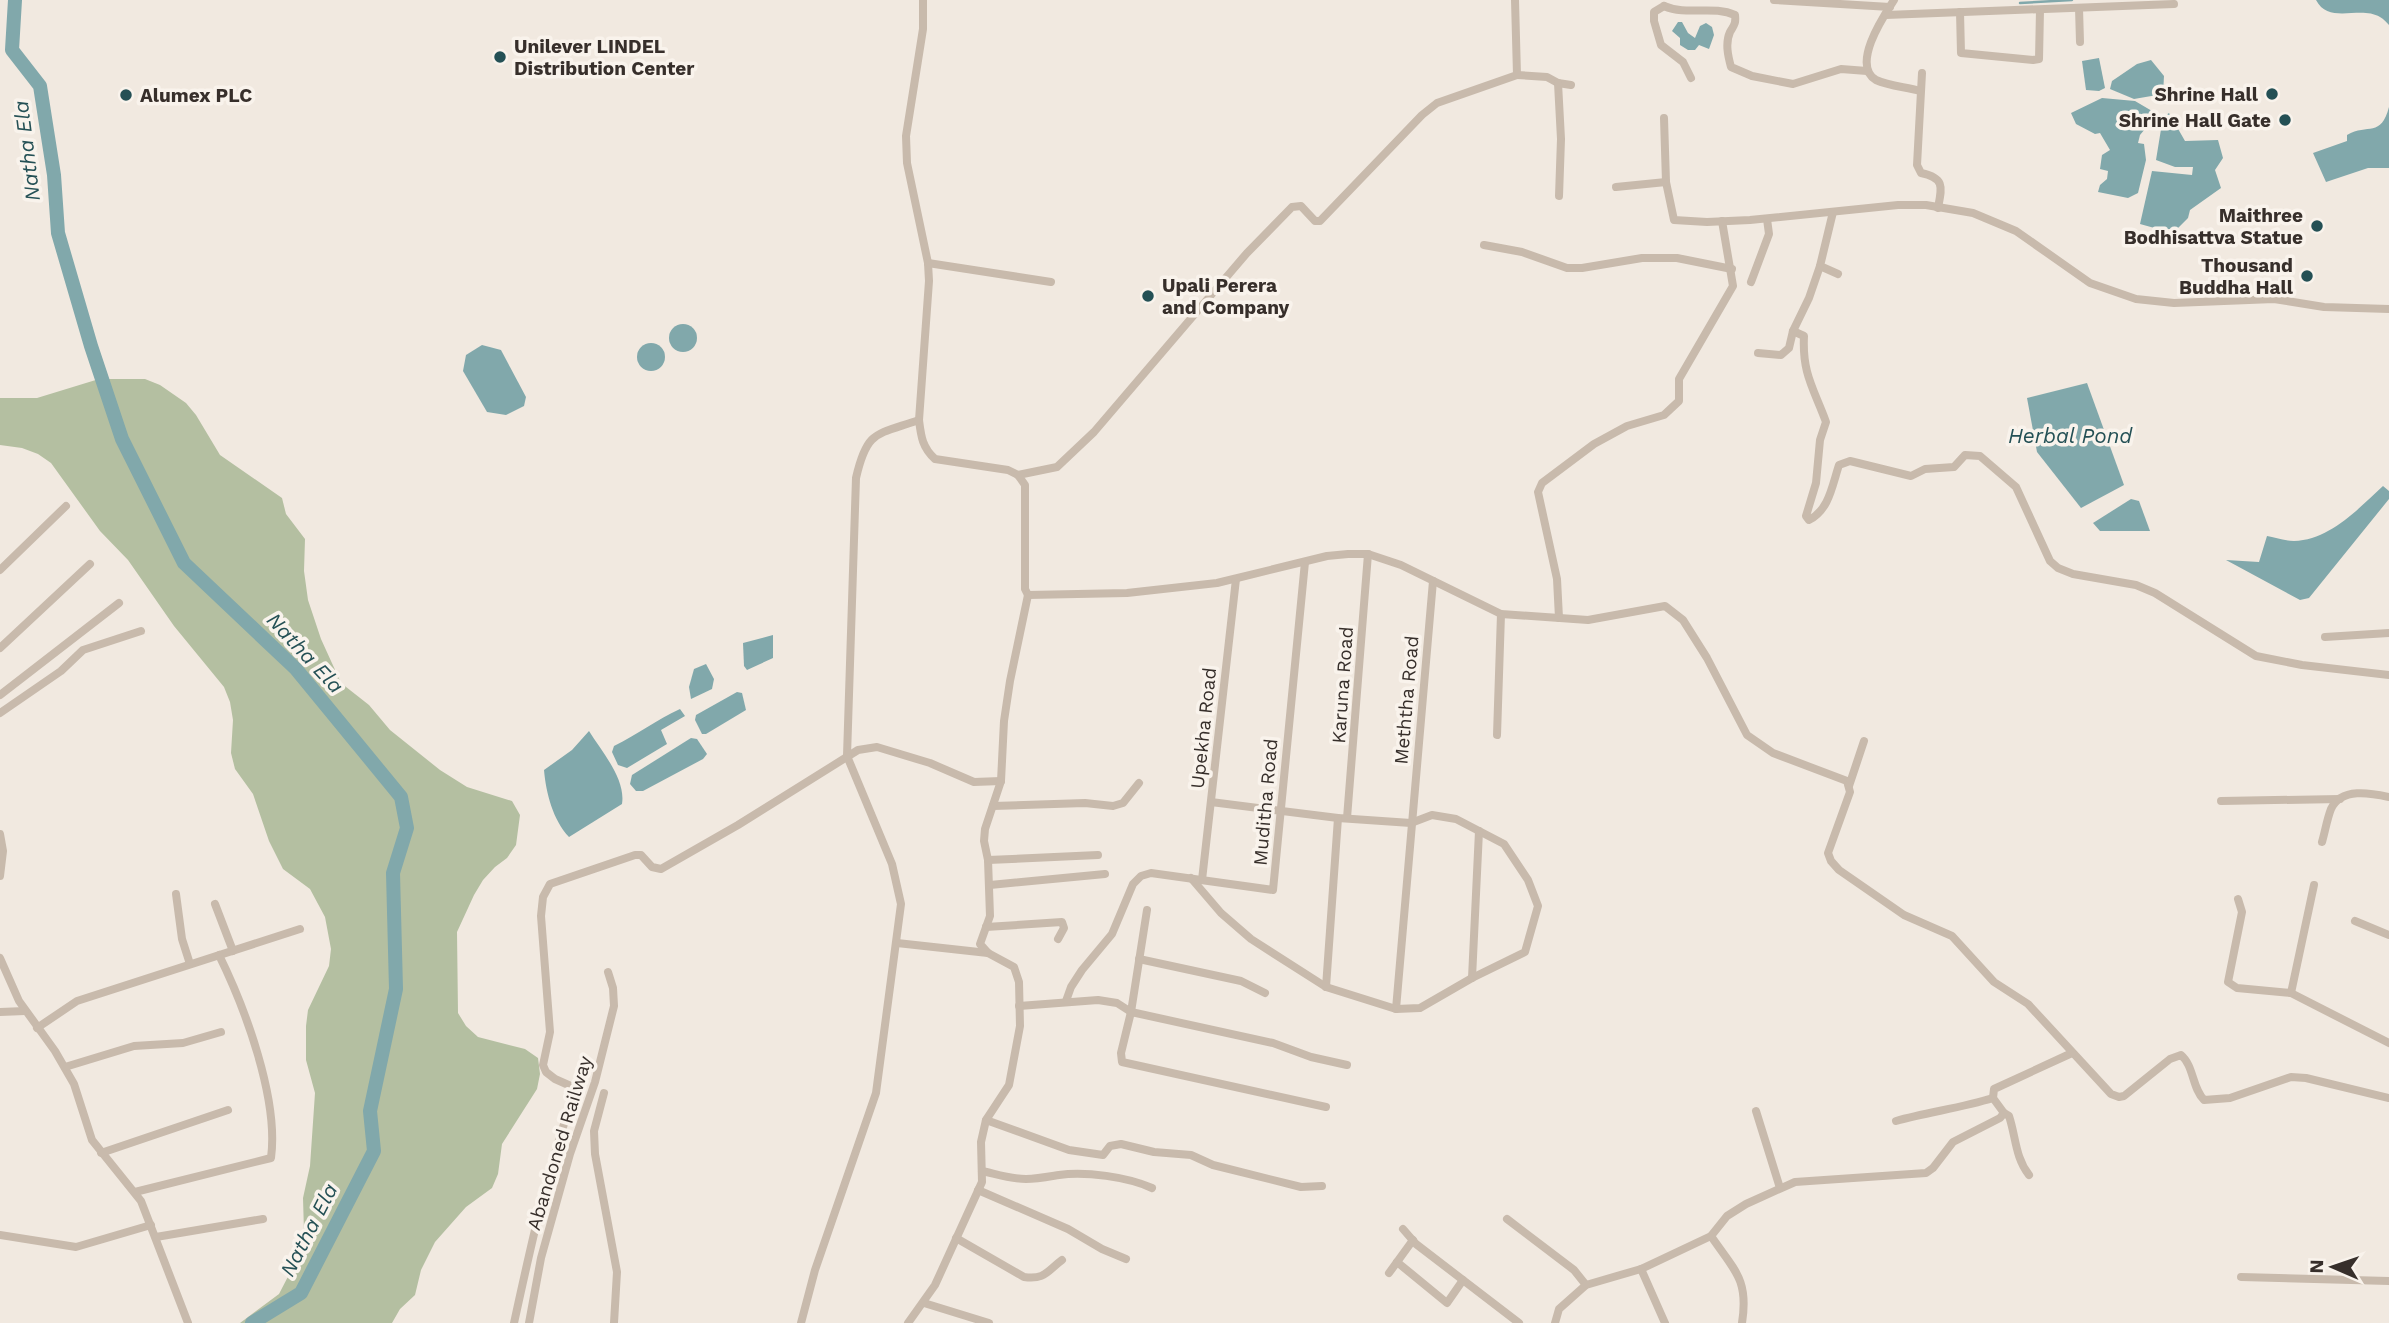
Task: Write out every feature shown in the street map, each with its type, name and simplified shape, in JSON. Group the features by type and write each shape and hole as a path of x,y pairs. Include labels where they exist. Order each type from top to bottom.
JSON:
{"street":[{"path":"908,1323 935,1285 982,1182 981,1142 986,1120 1009,1085 1020,1026 1019,982 1014,967 988,953 980,944 990,916 985,829 1001,781 1010,681 1028,595 1025,589 1025,485 1018,475 1008,470 935,459 921,440 919,420 929,281 928,263 907,163 905,136 923,29 923,0"},
{"path":"1514,0 1517,75"},
{"path":"1773,0 1960,12 2174,4"},
{"path":"1691,78 1683,62 1661,45 1654,12 1664,3 1675,10 1725,11 1735,15 1736,24 1730,33 1727,51 1731,67 1752,76 1793,84 1841,69 1867,71"},
{"path":"1890,7 1868,49 1867,71 1874,79 1884,83 1920,91"},
{"path":"2079,8 2080,42"},
{"path":"1960,12 1961,52 2033,60 2039,59 2040,10"},
{"path":"1922,73 1917,165 1922,173 1934,176 1939,181 1941,188 1938,208"},
{"path":"1018,475 1057,467 1094,432 1247,253 1292,207 1301,206 1315,222 1320,221 1422,115 1437,103 1517,75 1547,77 1558,83 1571,85"},
{"path":"1558,83 1561,139 1559,196"},
{"path":"1664,118 1666,182 1674,219 1767,219 1898,205 1938,208 1973,213 2016,231 2090,283 2136,299 2175,303 2274,299 2324,307 2389,309"},
{"path":"1616,187 1666,182"},
{"path":"1758,353 1782,355 1789,348 1793,331 1810,298 1833,212"},
{"path":"1751,282 1769,234 1767,219"},
{"path":"1559,618 1557,579 1538,492 1542,483 1594,444 1627,426 1664,415 1679,401 1679,379 1733,286 1722,221"},
{"path":"1483,245 1522,253 1567,268 1653,258 1676,258 1732,269"},
{"path":"928,263 1051,282"},
{"path":"1820,266 1838,274"},
{"path":"1793,331 1804,336 1803,354 1808,384 1826,422 1820,440 1816,483 1806,516 1809,520 1819,515 1827,501 1839,465 1850,461 1910,476 1925,469 1954,467 1965,455 1980,456 2016,488 2050,561 2057,568 2073,574 2136,585 2155,593 2256,656 2302,665 2389,675"},
{"path":"801,1323 815,1270 877,1093 901,904 892,864 847,756 856,478 862,452 875,435 919,420"},
{"path":"0,570 66,506"},
{"path":"1028,595 1127,593 1217,583 1305,562 1348,554 1368,554 1401,565 1501,614 1597,619 1665,607 1682,620 1701,649 1747,735 1773,753 1847,781 1850,786"},
{"name":"Karuna Road","path":"1326,988 1368,554"},
{"name":"Muditha Road","path":"1066,1000 1082,970 1112,934 1133,884 1142,876 1152,873 1273,890 1305,562"},
{"path":"0,648 90,564"},
{"name":"Upekha Road","path":"1202,880 1236,579"},
{"name":"Meththa Road","path":"1396,1009 1433,580"},
{"path":"0,695 119,603"},
{"path":"1497,735 1501,614"},
{"path":"0,713 61,671 83,650 141,631"},
{"path":"2325,637 2389,633"},
{"path":"1864,741 1850,792 1828,853 1831,860 1839,870 1904,915 1952,936 1994,982 2028,1004 2104,1089 2119,1097 2124,1096 2170,1059 2180,1055 2188,1063 2204,1100 2230,1098 2291,1077 2306,1078 2389,1098"},
{"path":"514,1323 536,1224 559,1137 575,1091 573,1087 546,1072 543,1065 550,1032 541,916 545,889 550,884 635,855 641,855 652,867 661,869 738,825 858,750 877,747 930,763 974,782 1001,781"},
{"path":"993,806 1085,803 1113,806 1123,803 1139,783"},
{"path":"2322,842 2332,807 2340,799 2350,794 2371,793 2389,797"},
{"path":"2221,801 2340,799"},
{"path":"1191,878 1221,913 1251,939 1326,988 1396,1009 1420,1009 1472,978 1525,952 1538,906 1528,880 1504,844 1457,819 1432,815 1410,823 1279,812 1211,802"},
{"path":"1472,978 1479,831"},
{"path":"0,834 3,851 0,876"},
{"path":"988,860 1098,855"},
{"path":"990,885 1105,874"},
{"path":"2291,993 2314,885"},
{"path":"176,894 182,939 190,964"},
{"path":"2238,899 2242,912 2228,982 2237,988 2291,993 2389,1043"},
{"path":"215,904 233,951"},
{"path":"1147,910 1131,1012 1121,1053 1122,1062 1326,1107"},
{"path":"2355,921 2389,935"},
{"path":"986,927 1062,922 1064,928 1058,939"},
{"path":"37,1028 77,1001 300,929"},
{"path":"897,943 988,953"},
{"path":"135,1192 271,1158 273,1143 262,1068 230,978 219,955"},
{"path":"0,958 13,991 65,1067 80,1100 89,1133 101,1153 135,1192 152,1225 172,1286 188,1323"},
{"path":"1139,960 1217,974 1241,981 1265,993"},
{"name":"Abandoned Railway","path":"529,1323 541,1258 570,1154 595,1082 614,1006 613,988 608,972"},
{"path":"1019,1006 1066,1000 1117,1003 1131,1012 1273,1043 1311,1057 1347,1065"},
{"path":"0,1012 25,1011"},
{"path":"65,1067 134,1046 183,1043 221,1032"},
{"path":"2029,1175 2016,1151 2009,1116 1993,1098 1994,1089 2072,1053"},
{"path":"604,1093 594,1131 595,1154 617,1272 614,1323"},
{"path":"1896,1121 1922,1113 1965,1107 1993,1098"},
{"path":"101,1153 229,1110"},
{"path":"1756,1111 1780,1188"},
{"path":"1555,1323 1559,1309 1586,1285 1641,1269 1711,1236 1727,1216 1780,1188 1795,1182 1926,1173 1953,1142 2000,1118 2004,1113"},
{"path":"986,1120 1069,1150 1103,1155 1110,1146 1121,1143 1154,1152 1191,1156 1213,1165 1301,1187 1322,1186"},
{"path":"982,1171 1022,1179 1059,1175 1115,1178 1152,1188"},
{"path":"978,1190 1068,1229 1101,1249 1126,1259"},
{"path":"156,1237 263,1219"},
{"path":"1507,1219 1574,1270 1586,1285"},
{"path":"0,1235 76,1247 152,1225"},
{"path":"1403,1229 1413,1240 1520,1323"},
{"path":"1711,1236 1744,1288 1742,1323"},
{"path":"956,1238 1024,1277 1035,1279 1043,1276 1062,1260"},
{"path":"1389,1273 1413,1240"},
{"path":"1397,1262 1447,1303 1464,1280"},
{"path":"1641,1269 1665,1323"},
{"path":"2241,1277 2389,1280"},
{"path":"924,1303 989,1323"}],"green space":[{"path":"99,379 145,379 160,385 186,403 220,455 282,498 286,514 305,539 304,571 308,600 321,639 341,683 369,705 390,730 440,770 467,787 512,801 520,815 516,845 507,858 483,880 457,932 458,1013 466,1026 478,1037 525,1049 538,1058 540,1074 537,1089 502,1144 498,1174 492,1188 466,1207 435,1242 421,1270 415,1295 400,1309 392,1323 240,1323 279,1294 294,1265 304,1232 303,1198 310,1166 315,1093 306,1060 306,1026 308,1010 329,966 331,949 325,917 310,889 283,869 269,841 253,794 235,769 231,753 233,720 224,687 174,626 128,560 100,531 51,463 22,448 0,445 0,398 37,398"}],"water":[{"path":"2316,0 2389,0 2389,25 2372,14 2329,12"},
{"path":"1678,22 1682,22 1688,33 1695,38 1700,26 1706,23 1712,27 1714,35 1709,49 1699,45 1695,50 1688,50 1680,45 1680,38 1672,31"},
{"path":"2099,58 2105,88 2099,91 2086,90 2082,61"},
{"path":"2151,60 2164,76 2163,94 2134,99 2110,89 2112,81 2137,64"},
{"path":"2102,98 2135,101 2152,111 2154,118 2140,135 2138,143 2144,144 2146,160 2138,193 2128,198 2098,192 2100,185 2107,179 2108,171 2100,169 2102,155 2110,150 2100,133 2095,134 2076,124 2071,113"},
{"path":"2389,107 2389,168 2368,168 2326,182 2313,153 2347,141 2347,135 2378,126 2386,117"},
{"path":"2169,113 2185,141 2218,140 2223,158 2215,170 2221,188 2190,210 2188,218 2177,229 2158,229 2140,224 2152,171 2192,175 2193,167 2175,167 2156,160 2163,117"},
{"path":"683,324 693,328 697,338 693,348 683,352 673,348 669,338 673,328"},
{"path":"651,343 661,347 665,357 661,367 651,371 641,367 637,357 641,347"},
{"path":"482,345 501,350 526,397 524,406 506,415 487,412 463,371 466,355"},
{"name":"Herbal Pond","path":"2087,383 2124,485 2081,508 2037,452 2027,398"},
{"path":"2383,486 2389,491 2389,499 2309,598 2300,600 2226,560 2259,562 2267,536 2294,541 2320,535 2354,513"},
{"path":"2131,499 2139,501 2150,531 2100,531 2093,523"},
{"path":"773,635 773,658 747,670 744,666 743,643"},
{"path":"706,664 714,679 712,689 691,699 689,687 694,669"},
{"path":"737,692 742,693 746,710 702,734 695,720 696,715"},
{"path":"680,709 685,716 661,730 667,744 627,768 618,765 612,752 614,746"},
{"path":"589,731 617,775 622,804 569,837 551,806 544,770 572,750"},
{"path":"691,738 697,739 707,754 703,759 643,791 636,791 630,784 632,775"}],"waterway":[{"name":"Natha Ela","path":"15,0 12,50 40,86 54,175 58,233 122,439 184,563 296,669 401,797 407,828 393,873 396,989 370,1111 374,1151 301,1293 252,1323"},
{"path":"2020,3 2072,0"}],"place":[{"name":"Unilever LINDEL Distribution Center","path":"500,57"},
{"name":"Shrine Hall","path":"2272,94"},
{"name":"Alumex PLC","path":"126,95"},
{"name":"Shrine Hall Gate","path":"2285,120"},
{"name":"Maithree Bodhisattva Statue","path":"2317,226"},
{"name":"Thousand Buddha Hall","path":"2307,276"},
{"name":"Upali Perera and Company","path":"1148,296"}]}
